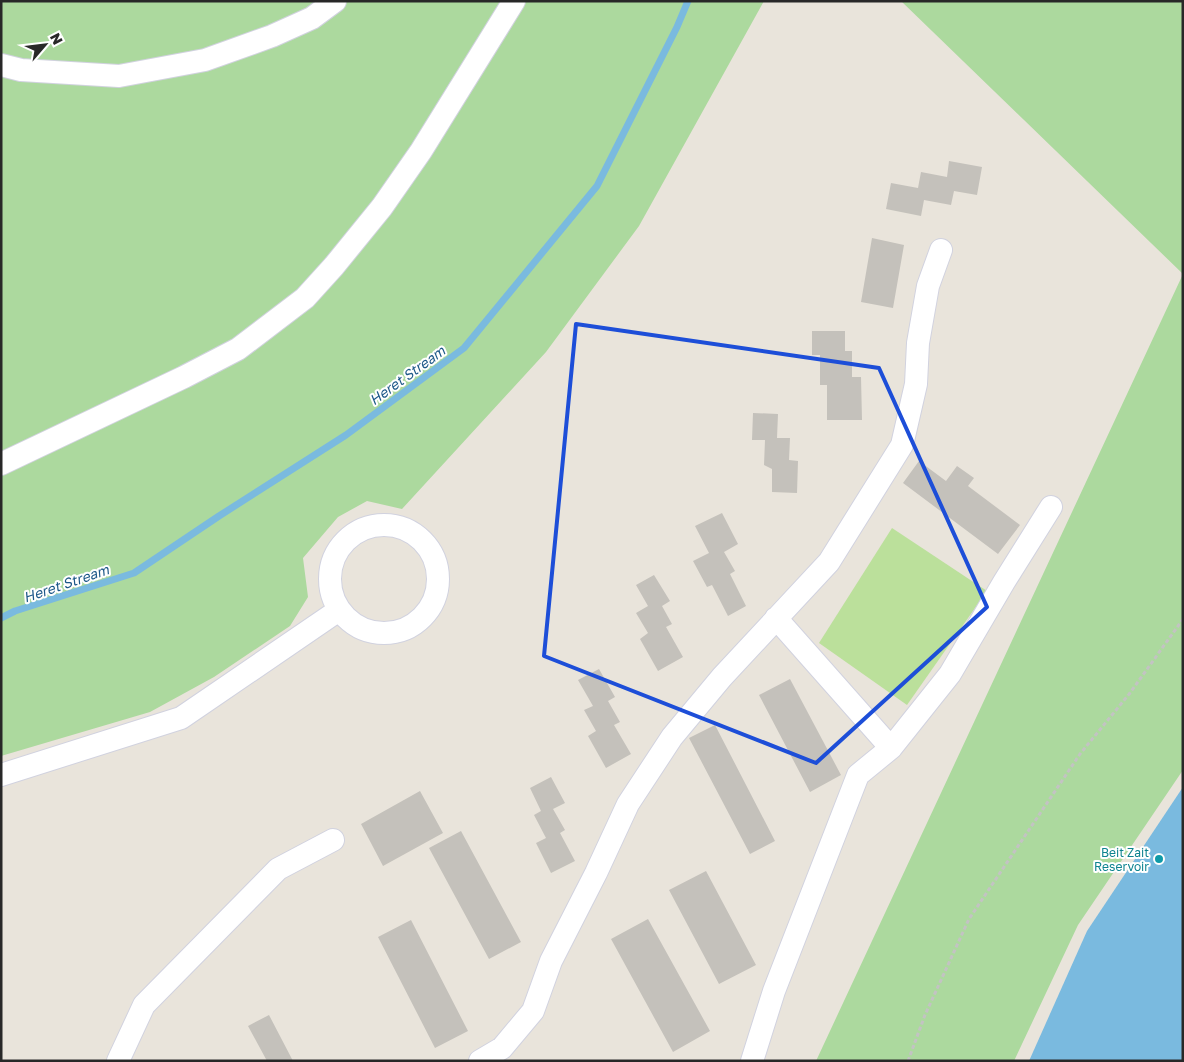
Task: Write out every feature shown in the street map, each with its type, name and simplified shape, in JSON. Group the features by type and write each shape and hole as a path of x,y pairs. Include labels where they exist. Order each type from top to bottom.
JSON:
{"street":[{"path":"1,65 21,70 119,76 205,60 272,36 312,18 336,1"},
{"path":"1,464 184,377 238,349 305,298 382,207 421,152 514,1"},
{"path":"480,1061 502,1048 533,1011 551,961 628,804 672,737 722,677 828,562 902,445 916,384 918,343 928,286 941,250"},
{"path":"752,1061 774,990 858,775 891,748 950,674 1051,507"},
{"path":"382,524 401,527 417,536 430,550 437,566 438,585 433,604 422,619 406,629 388,634 369,632 352,624 339,610 331,594 329,575 334,556 345,541 363,528 382,524"},
{"path":"1,775 181,718 339,610"},
{"path":"776,618 891,748"},
{"path":"118,1061 144,1004 278,869 333,840"}],"path":[{"path":"908,1061 924,1015 969,919 1080,754 1130,693 1183,619"}],"highlighted area":[{"path":"576,324 879,368 987,607 816,763 544,656"}],"green space":[{"path":"1,1 764,1 639,226 546,352 402,509 367,501 338,517 303,558 308,597 290,626 214,677 150,712 1,756"},
{"path":"901,1 1183,1 1183,274"},
{"path":"1183,274 1183,770 1078,925 1014,1061 816,1061"},
{"path":"892,528 987,591 907,705 819,643"}],"water":[{"name":"Beit Zait Reservoir","path":"1183,787 1183,1061 1029,1061 1087,931"}],"building":[{"path":"949,161 982,167 977,195 954,191 951,205 924,200 921,216 886,209 891,183 918,188 921,172 947,177"},
{"path":"872,238 904,245 893,308 861,302"},
{"path":"812,331 845,331 845,351 852,351 852,377 861,377 862,420 827,420 827,385 820,385 820,355 812,355"},
{"path":"753,413 778,414 777,438 790,438 789,460 798,461 797,493 772,492 772,469 764,465 765,440 752,440"},
{"path":"919,461 946,481 957,466 974,478 968,486 1020,525 998,554 903,483"},
{"path":"722,513 738,544 724,552 735,571 730,574 746,606 728,616 712,585 707,587 693,561 709,553 695,526"},
{"path":"654,575 670,601 662,606 672,624 666,627 683,657 658,671 640,639 648,633 636,613 648,606 636,585"},
{"path":"599,669 615,697 608,701 620,722 614,725 631,754 606,768 588,736 596,731 584,710 593,706 578,680"},
{"path":"790,679 841,775 810,792 759,695"},
{"path":"715,725 775,841 750,854 689,738"},
{"path":"551,777 565,803 553,809 565,830 560,833 575,861 551,873 536,843 546,838 534,815 541,811 530,788"},
{"path":"420,791 443,833 383,866 361,824"},
{"path":"461,831 521,942 489,959 429,848"},
{"path":"706,871 756,965 719,984 669,890"},
{"path":"648,919 710,1031 673,1052 611,939"},
{"path":"411,920 468,1031 435,1048 378,937"},
{"path":"269,1015 293,1061 267,1061 248,1026"}],"waterway":[{"name":"Heret Stream","path":"1,618 15,611 134,573 346,435 464,348 597,186 677,27 688,1"}],"place":[{"name":"Beit Zait Reservoir","path":"1159,859"}]}
